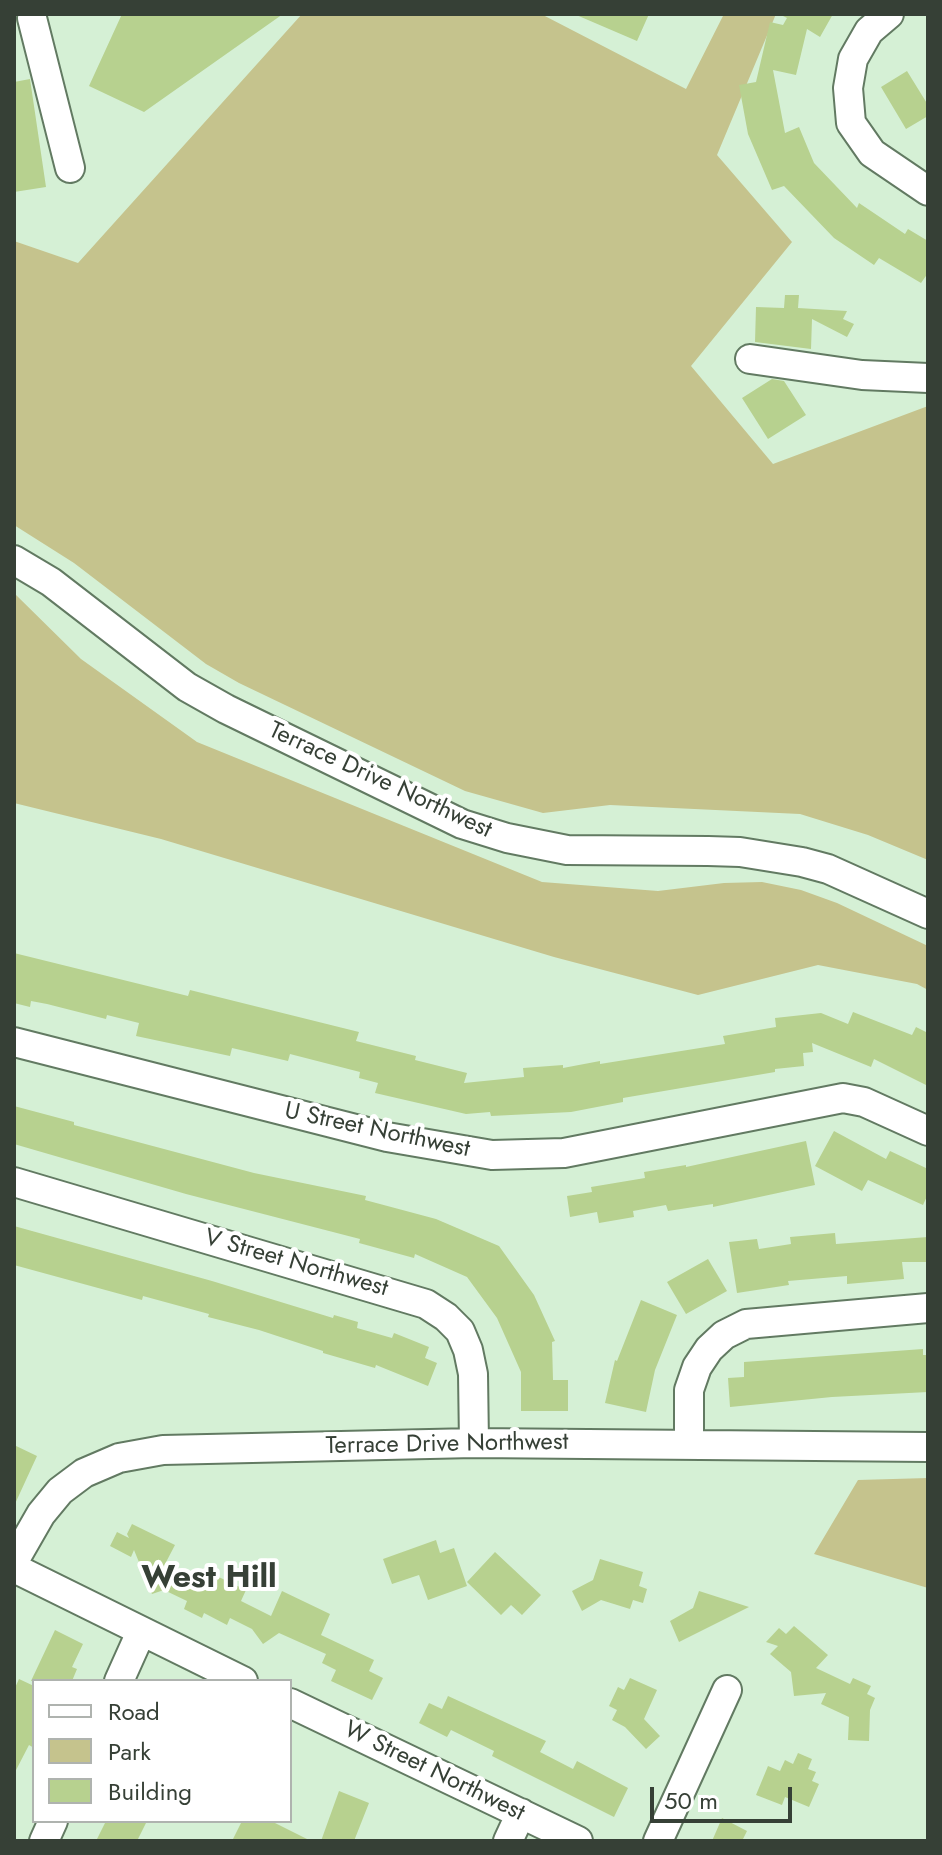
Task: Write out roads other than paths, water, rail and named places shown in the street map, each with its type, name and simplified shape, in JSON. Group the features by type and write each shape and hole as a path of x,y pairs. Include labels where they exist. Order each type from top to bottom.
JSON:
{"street":[{"path":"889,14 869,31 853,59 848,88 851,123 872,153 928,191"},
{"path":"29,18 70,168"},
{"path":"750,359 862,375 928,378"},
{"name":"Terrace Drive Northwest","path":"14,560 51,582 187,687 462,824 507,838 567,850 708,851 774,856 828,869 928,914"},
{"name":"U Street Northwest","path":"14,1042 387,1137 492,1155 564,1153 843,1098 864,1102 928,1131"},
{"name":"V Street Northwest","path":"14,1182 426,1304 460,1331 468,1350 473,1374 474,1443"},
{"path":"689,1443 689,1390 697,1367 709,1349 724,1335 746,1324 913,1312 928,1308"},
{"name":"Terrace Drive Northwest","path":"14,1561 41,1514 60,1491 84,1473 119,1458 163,1450 474,1443 928,1447"},
{"path":"14,1568 239,1679"},
{"path":"120,1679 141,1632"},
{"path":"658,1841 727,1690"},
{"name":"W Street Northwest","path":"292,1704 578,1841"},
{"path":"508,1841 521,1813"}],"district":[{"name":"West Hill","path":"209,1579"}]}
